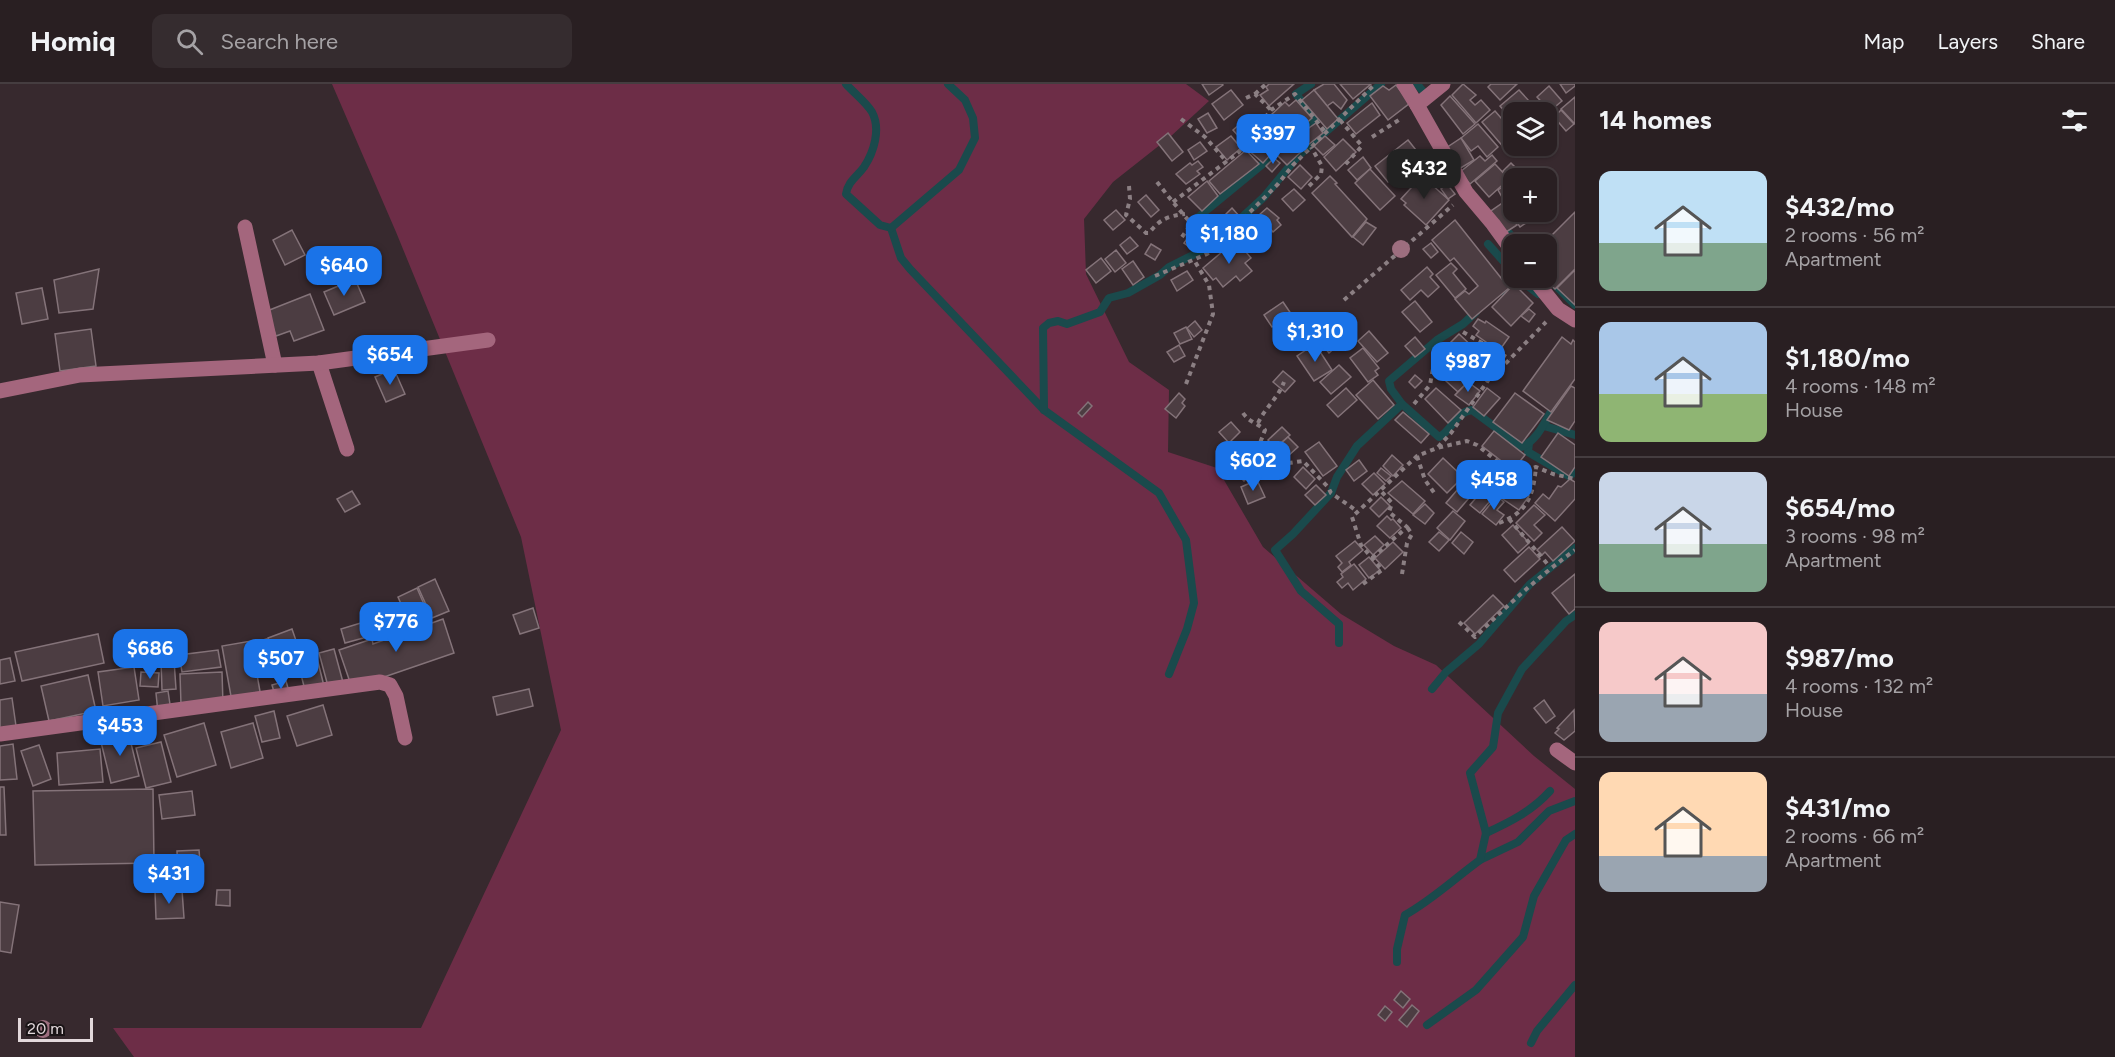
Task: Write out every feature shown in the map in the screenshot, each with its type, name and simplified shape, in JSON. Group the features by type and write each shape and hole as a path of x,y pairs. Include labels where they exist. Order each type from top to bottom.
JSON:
{"street":[{"path":"1404,84 1466,192 1503,238"},
{"path":"1417,105 1443,84"},
{"path":"244,227 275,365"},
{"path":"1541,288 1558,309 1575,320"},
{"path":"0,391 80,375 319,363 488,340"},
{"path":"319,363 347,449"},
{"path":"0,734 380,682 390,685 396,696 405,738"},
{"path":"1557,750 1575,764"}],"path":[{"path":"1246,98 1255,94 1266,84"},
{"path":"1155,276 1194,260 1215,248 1236,230 1244,218 1311,147 1375,84"},
{"path":"1255,94 1271,110"},
{"path":"1173,202 1227,162 1245,145 1271,110 1295,94 1326,133"},
{"path":"1372,137 1417,105"},
{"path":"1181,119 1205,137 1227,162"},
{"path":"1340,120 1362,146 1344,167"},
{"path":"1309,186 1321,174 1322,166 1311,147"},
{"path":"1157,182 1191,224 1215,248"},
{"path":"1129,186 1130,199 1126,215 1146,233 1149,233 1167,216 1185,214"},
{"path":"1344,300 1466,192"},
{"path":"1182,237 1191,224"},
{"path":"1186,384 1213,314 1209,285 1194,260"},
{"path":"1437,448 1451,433 1499,367 1510,359 1558,309"},
{"path":"1463,332 1510,359"},
{"path":"1414,404 1430,385 1434,363 1448,350 1468,370 1488,381"},
{"path":"1258,423 1278,395 1284,382"},
{"path":"1243,413 1248,420 1258,423 1265,430 1260,443 1272,459 1280,456 1289,463 1303,461 1310,466 1331,493 1357,511"},
{"path":"1363,584 1382,570 1361,545 1352,517 1417,456 1437,448 1467,441 1477,445 1513,474 1536,467 1553,474 1574,478"},
{"path":"1417,456 1425,480 1435,494"},
{"path":"1499,523 1525,508 1534,488 1536,467"},
{"path":"1380,490 1392,503 1389,512 1412,534 1407,543 1401,574"},
{"path":"1509,519 1550,567"},
{"path":"1372,558 1407,527"},
{"path":"1459,622 1475,637 1530,584 1543,577 1550,567 1575,551"}],"shaded area":[{"path":"332,84 1186,84 1209,101 1170,137 1113,182 1084,219 1086,274 1129,362 1169,390 1168,452 1217,468 1263,547 1341,614 1394,646 1436,665 1534,756 1575,789 1575,1057 134,1057 113,1028 421,1028 561,730 521,537 396,232"}],"building":[{"path":"1202,84 1222,84 1223,85 1209,95"},
{"path":"1269,84 1294,84 1269,106 1260,95 1268,90 1266,87"},
{"path":"1324,84 1334,84 1347,100 1341,109 1333,102 1327,106 1314,90"},
{"path":"1340,84 1371,84 1353,99"},
{"path":"1463,84 1476,95 1470,100 1475,105 1481,100 1490,110 1476,123 1452,95"},
{"path":"1491,84 1517,84 1500,100 1488,87"},
{"path":"1560,84 1575,84 1575,86 1566,93"},
{"path":"1396,85 1410,103 1388,120 1370,96 1383,86 1389,90"},
{"path":"1549,86 1562,101 1557,105 1557,102 1542,102 1537,97"},
{"path":"1231,90 1243,105 1224,120 1212,104"},
{"path":"1314,90 1338,119 1327,129 1302,100"},
{"path":"1519,90 1530,102 1505,102"},
{"path":"1450,96 1475,124 1463,134 1441,105"},
{"path":"1575,97 1575,124 1561,109"},
{"path":"1296,100 1312,118 1301,128 1293,121 1285,128 1272,114 1285,102 1289,106"},
{"path":"1372,103 1380,115 1356,134 1347,123"},
{"path":"1561,110 1574,124 1566,131 1557,120 1557,114"},
{"path":"1495,111 1503,120 1503,147 1482,122"},
{"path":"1208,113 1217,128 1207,133 1198,119"},
{"path":"1277,120 1289,134 1281,143 1266,129"},
{"path":"1242,122 1249,130 1240,138 1233,130"},
{"path":"1316,123 1323,133 1304,148 1296,137"},
{"path":"1478,124 1498,147 1487,157 1478,146 1471,151 1461,138"},
{"path":"1264,129 1280,144 1263,163 1246,148"},
{"path":"1168,133 1183,152 1172,161 1157,142"},
{"path":"1231,136 1241,148 1227,160 1216,147"},
{"path":"1325,136 1335,145 1323,155 1314,146"},
{"path":"1293,138 1303,150 1287,165 1276,154"},
{"path":"1461,138 1474,160 1459,169 1446,148"},
{"path":"1343,139 1356,152 1336,171 1324,157"},
{"path":"1408,140 1424,160 1402,177 1399,173 1388,182 1375,166"},
{"path":"1200,142 1207,151 1194,160 1188,150"},
{"path":"1246,150 1259,164 1220,194 1209,181"},
{"path":"1492,155 1497,161 1470,184 1460,172 1480,156 1485,161"},
{"path":"1363,157 1371,168 1357,180 1348,170"},
{"path":"1274,158 1280,163 1272,172 1266,166"},
{"path":"1198,161 1203,167 1197,171 1200,174 1186,184 1176,174 1190,163 1192,165"},
{"path":"1511,163 1516,168 1506,168"},
{"path":"1495,164 1503,173 1503,184 1489,197 1475,181"},
{"path":"1300,165 1312,177 1301,189 1288,177"},
{"path":"1436,166 1448,181 1439,187 1428,172"},
{"path":"1370,169 1395,196 1380,210 1355,183"},
{"path":"1330,176 1367,219 1352,237 1312,193"},
{"path":"1422,176 1449,200 1426,225 1404,205 1406,203 1401,199"},
{"path":"1207,181 1218,196 1202,211 1188,197"},
{"path":"1447,184 1455,194 1448,199 1441,189"},
{"path":"1503,187 1503,196 1502,197 1498,190"},
{"path":"1294,189 1305,200 1293,211 1282,199"},
{"path":"1146,195 1159,210 1151,217 1138,202"},
{"path":"1503,203 1503,222 1515,222 1517,225 1503,234 1488,213"},
{"path":"1232,208 1240,217 1231,225 1223,217"},
{"path":"1267,208 1279,218 1277,220 1281,225 1273,232 1259,215"},
{"path":"1116,210 1125,220 1113,230 1104,220"},
{"path":"1575,212 1575,269 1557,287 1557,234 1553,234"},
{"path":"1255,215 1266,226 1248,245 1237,235"},
{"path":"1219,219 1227,227 1217,237 1209,229"},
{"path":"1455,220 1503,280 1503,288 1509,288 1472,319 1455,299 1465,291 1469,294 1478,286 1454,258 1450,261 1432,240"},
{"path":"1366,222 1376,228 1363,245 1353,237"},
{"path":"1516,222 1527,222 1520,227"},
{"path":"292,230 305,255 285,265 273,240"},
{"path":"1192,232 1202,240 1195,251 1184,243"},
{"path":"1130,237 1138,246 1127,254 1120,245"},
{"path":"1236,240 1251,258 1245,263 1252,271 1240,281 1236,276 1223,287 1216,278 1213,280 1203,268"},
{"path":"1431,243 1438,252 1431,258 1423,249"},
{"path":"1151,244 1161,250 1155,260 1145,254"},
{"path":"1116,250 1126,263 1115,272 1105,259"},
{"path":"1101,258 1111,271 1096,283 1086,270"},
{"path":"1133,261 1144,277 1133,285 1122,269"},
{"path":"1451,263 1457,269 1453,273 1466,289 1455,298 1436,275"},
{"path":"1427,267 1433,274 1430,277 1439,287 1428,297 1421,290 1410,300 1401,290"},
{"path":"99,269 93,309 59,313 54,280"},
{"path":"1575,270 1575,305 1557,288"},
{"path":"1187,271 1193,280 1177,291 1171,280"},
{"path":"355,279 365,302 334,315 324,292"},
{"path":"42,288 48,319 22,324 16,293"},
{"path":"1510,288 1518,288 1533,303 1511,326 1492,307"},
{"path":"310,294 324,330 294,341 290,331 276,336 267,311"},
{"path":"1415,301 1432,322 1420,332 1402,312"},
{"path":"1283,302 1298,324 1286,331 1279,322 1272,327 1264,315"},
{"path":"1529,309 1535,314 1529,322 1521,316"},
{"path":"1478,319 1485,323 1486,321 1509,337 1499,351 1476,335 1479,331 1473,326"},
{"path":"1195,321 1202,330 1194,337 1187,328"},
{"path":"1324,321 1331,330 1323,337 1315,327"},
{"path":"1186,327 1192,339 1180,344 1174,333"},
{"path":"91,329 96,366 60,371 55,334"},
{"path":"1369,331 1388,353 1377,362 1358,341"},
{"path":"1459,334 1479,353 1469,363 1449,344"},
{"path":"1329,337 1337,346 1329,353 1321,343"},
{"path":"1415,337 1425,349 1415,357 1405,346"},
{"path":"1562,337 1571,344 1573,340 1575,342 1575,379 1551,412 1523,391"},
{"path":"1315,344 1332,370 1314,381 1297,356"},
{"path":"1179,345 1185,356 1174,362 1167,352"},
{"path":"1488,347 1500,355 1485,377 1473,369"},
{"path":"1363,348 1379,368 1375,371 1378,375 1368,382 1350,358"},
{"path":"1445,359 1469,381 1458,392 1435,371"},
{"path":"1339,365 1351,377 1331,394 1320,382"},
{"path":"394,369 405,394 386,402 375,377"},
{"path":"1283,371 1295,381 1285,392 1273,382"},
{"path":"1415,375 1422,381 1415,388 1409,382"},
{"path":"1373,380 1394,405 1378,419 1356,395"},
{"path":"1468,382 1480,391 1469,405 1455,395"},
{"path":"1571,386 1575,388 1575,421 1569,430 1547,420"},
{"path":"1346,388 1357,400 1338,417 1327,405"},
{"path":"1436,388 1461,410 1448,423 1425,399"},
{"path":"1487,388 1500,398 1484,416 1473,407"},
{"path":"1179,393 1185,399 1182,403 1185,406 1176,418 1165,409"},
{"path":"1515,393 1544,414 1522,443 1493,422"},
{"path":"1088,402 1092,406 1082,417 1078,413"},
{"path":"1403,412 1429,434 1421,443 1395,420"},
{"path":"1231,422 1240,432 1229,443 1219,432"},
{"path":"1282,427 1290,435 1275,448 1268,440"},
{"path":"1494,431 1525,455 1513,470 1482,446"},
{"path":"1558,433 1575,445 1575,467 1569,476 1541,457"},
{"path":"1288,437 1298,447 1288,456 1278,446"},
{"path":"1319,442 1337,466 1323,476 1305,452"},
{"path":"1232,446 1240,456 1229,466 1220,456"},
{"path":"1392,455 1403,465 1393,476 1383,466"},
{"path":"1443,458 1463,477 1447,493 1428,474"},
{"path":"1359,460 1367,471 1354,481 1346,470"},
{"path":"1243,461 1254,472 1244,481 1233,470"},
{"path":"1493,463 1510,476 1495,494 1479,481"},
{"path":"1303,467 1315,479 1306,489 1294,477"},
{"path":"1381,468 1391,476 1386,481 1377,473"},
{"path":"1374,473 1385,484 1373,495 1362,484"},
{"path":"1570,479 1575,482 1575,499 1555,521 1535,503 1543,494 1549,499 1558,486 1561,487"},
{"path":"1257,480 1265,497 1248,504 1241,487"},
{"path":"1475,480 1484,487 1477,495 1468,488"},
{"path":"1402,481 1425,501 1413,514 1388,493"},
{"path":"1507,481 1529,496 1519,510 1497,495"},
{"path":"1316,485 1326,495 1315,505 1305,495"},
{"path":"1485,487 1495,495 1480,513 1470,505"},
{"path":"1458,489 1469,498 1457,512 1446,503"},
{"path":"352,491 360,504 345,512 337,499"},
{"path":"1497,496 1504,502 1497,510 1504,515 1496,525 1482,514"},
{"path":"1381,497 1390,506 1379,517 1370,508"},
{"path":"1425,504 1434,513 1425,524 1413,515"},
{"path":"1534,505 1545,515 1534,525 1542,533 1534,541 1516,523"},
{"path":"1453,511 1465,521 1450,540 1437,528"},
{"path":"1387,516 1401,528 1390,538 1377,526"},
{"path":"1513,525 1529,543 1518,553 1502,535"},
{"path":"1562,527 1575,541 1553,561 1545,552 1542,555 1537,550"},
{"path":"1439,532 1449,540 1439,551 1429,542"},
{"path":"1461,532 1473,542 1464,554 1452,543"},
{"path":"1375,536 1384,545 1373,555 1364,545"},
{"path":"1355,541 1363,550 1349,562 1351,565 1342,572 1338,567 1342,563 1336,556"},
{"path":"1393,542 1403,552 1385,569 1375,558"},
{"path":"1529,547 1540,559 1515,582 1504,570"},
{"path":"1369,557 1380,570 1369,578 1359,565"},
{"path":"1354,564 1366,579 1353,590 1348,583 1342,588 1337,582 1343,577 1341,574"},
{"path":"1575,574 1575,609 1569,614 1552,593"},
{"path":"435,579 449,611 432,618 418,587"},
{"path":"417,588 430,618 411,626 398,597"},
{"path":"1493,595 1504,606 1475,634 1464,623"},
{"path":"390,607 396,626 381,630 376,611"},
{"path":"533,608 539,628 520,634 513,615"},
{"path":"374,619 378,634 345,643 341,629"},
{"path":"443,619 454,653 352,688 339,650 372,639 373,644"},
{"path":"292,629 301,655 277,664 268,638"},
{"path":"98,634 104,663 22,681 15,652"},
{"path":"267,639 272,666 260,669 255,642"},
{"path":"251,641 261,697 232,702 222,646"},
{"path":"334,649 344,686 329,690 319,653"},
{"path":"218,650 221,667 182,672 179,655"},
{"path":"316,654 325,690 306,694 297,659"},
{"path":"10,658 15,681 0,684 0,660"},
{"path":"174,660 176,689 162,690 161,661"},
{"path":"134,667 139,700 103,706 98,672"},
{"path":"141,672 159,673 158,687 140,686"},
{"path":"222,672 223,704 181,705 180,674"},
{"path":"88,675 96,711 49,721 41,686"},
{"path":"286,681 290,695 276,699 272,685"},
{"path":"529,689 533,706 497,715 493,697"},
{"path":"168,691 171,711 158,713 156,693"},
{"path":"12,698 17,733 0,735 0,700"},
{"path":"1544,700 1555,716 1546,723 1534,708"},
{"path":"323,705 332,735 297,746 287,716"},
{"path":"1574,710 1575,731 1564,740 1555,733"},
{"path":"274,711 280,738 262,742 255,716"},
{"path":"204,723 216,765 177,777 164,735"},
{"path":"253,723 263,758 231,768 221,732"},
{"path":"128,731 139,776 111,783 100,738"},
{"path":"161,742 171,782 146,788 136,748"},
{"path":"13,744 17,779 0,780 0,746"},
{"path":"39,745 51,779 33,786 21,751"},
{"path":"100,749 103,782 59,785 57,753"},
{"path":"0,787 4,787 6,835 0,835"},
{"path":"153,789 154,863 35,865 33,791"},
{"path":"192,791 195,815 162,819 159,795"},
{"path":"199,850 201,873 178,875 177,851"},
{"path":"182,890 184,918 156,919 155,891"},
{"path":"217,890 230,890 230,906 216,905"},
{"path":"0,902 19,905 11,953 0,951"},
{"path":"1401,991 1410,999 1403,1008 1394,1000"},
{"path":"1412,1005 1419,1011 1407,1027 1399,1020"},
{"path":"1385,1006 1392,1012 1385,1021 1378,1015"}],"waterway":[{"path":"846,84 872,112 876,126 868,161 851,182 846,194 880,225 891,228 901,258 910,269 1044,410 1159,493 1186,540 1194,603 1187,629 1169,674"},
{"path":"891,228 959,170 975,138 973,118 965,100 948,84"},
{"path":"1215,241 1196,219 1269,159 1296,132 1316,121 1296,94 1311,84"},
{"path":"1044,410 1043,328 1049,323 1058,321 1067,324 1100,312 1109,298 1128,293 1160,275 1169,267 1207,248 1230,232 1239,220 1264,197 1298,156 1381,84"},
{"path":"1417,84 1426,95 1428,93"},
{"path":"1488,244 1503,261"},
{"path":"1557,287 1575,305"},
{"path":"1501,291 1504,288"},
{"path":"1530,288 1538,294"},
{"path":"1402,404 1391,389 1389,381 1437,340 1463,324 1476,312"},
{"path":"1339,643 1339,624 1301,591 1275,550 1331,493 1337,477 1357,446 1402,404 1439,437 1462,414 1472,410 1522,447 1537,434 1555,405"},
{"path":"1546,421 1544,426 1575,435"},
{"path":"1529,443 1528,452 1569,476 1575,472"},
{"path":"1432,689 1446,672 1479,644 1530,584 1575,548"},
{"path":"1397,962 1397,949 1405,915 1434,896 1480,860 1486,833 1470,773 1493,747 1498,713 1522,669 1566,621 1575,615"},
{"path":"1486,833 1520,815 1550,791"},
{"path":"1480,860 1518,842 1549,811 1575,801"},
{"path":"1427,1025 1476,990 1523,937 1534,896 1566,840 1575,834"},
{"path":"1531,1043 1537,1031 1575,985"}]}
